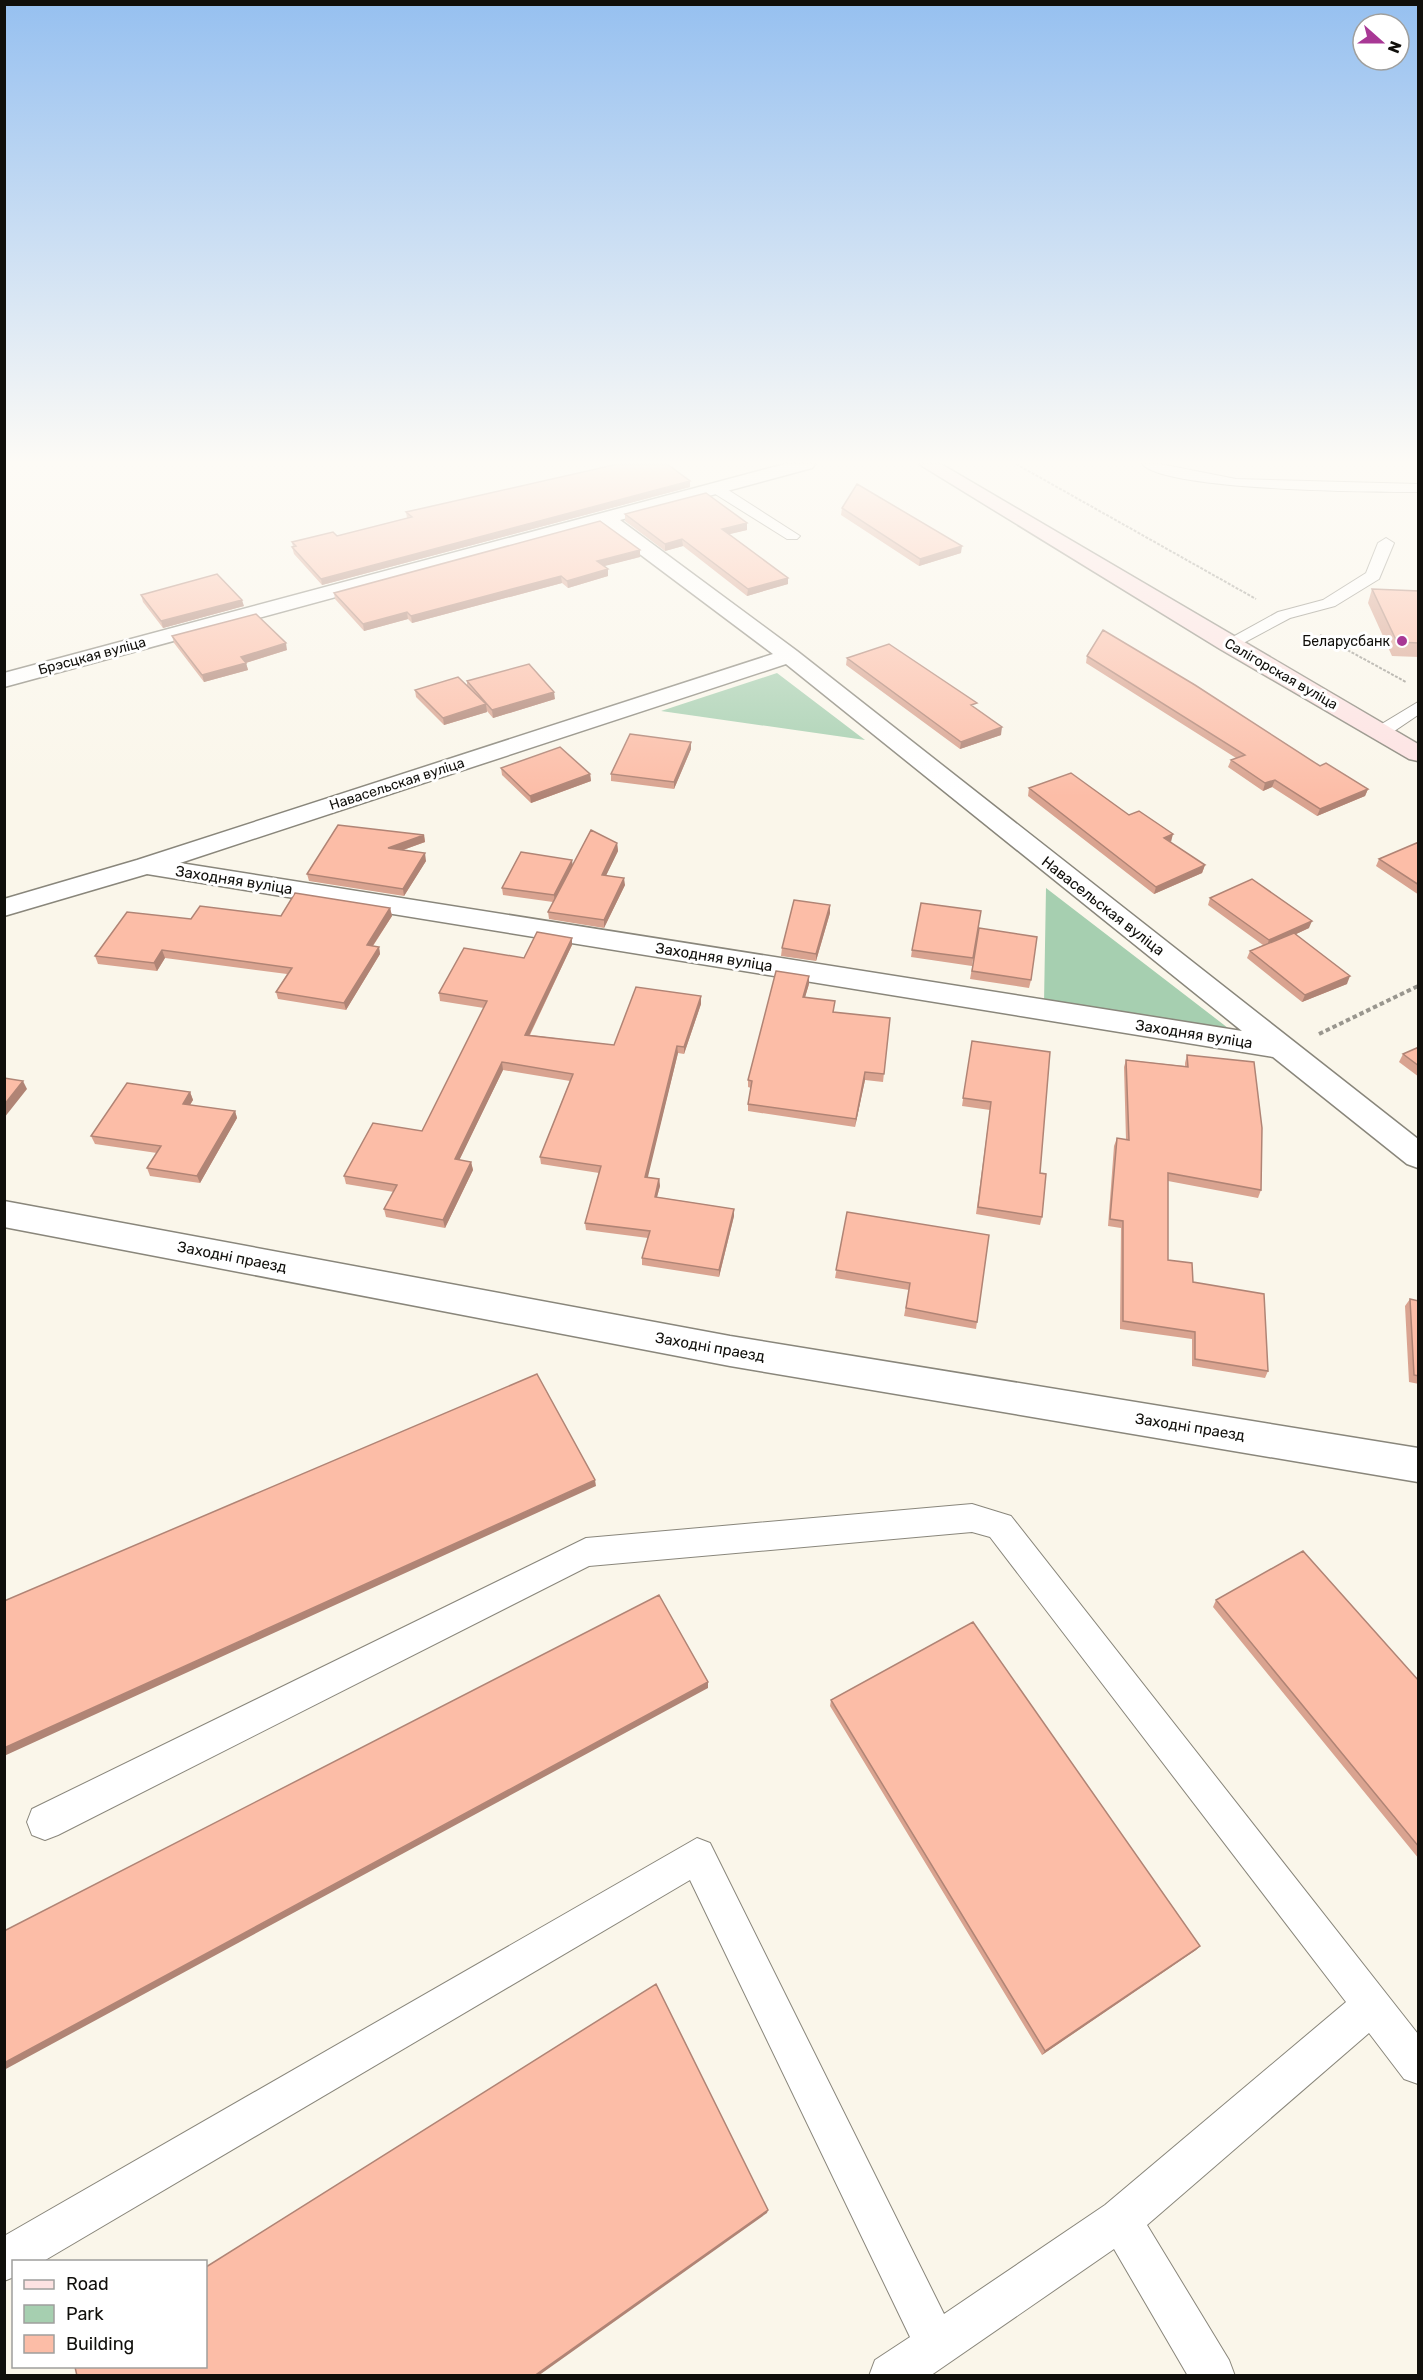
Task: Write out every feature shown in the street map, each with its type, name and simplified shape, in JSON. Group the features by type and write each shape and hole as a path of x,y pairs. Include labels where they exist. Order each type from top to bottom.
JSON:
{"main road":[{"name":"Салігорская вуліца","path":"1113,575 1419,754"}],"street":[{"name":"Брэсцкая вуліца","path":"4,680 390,575"},
{"name":"Навасельская вуліца","path":"681,575 789,656 1419,1156"},
{"name":"Навасельская вуліца","path":"4,908 146,866 789,656"},
{"name":"Заходняя вуліца","path":"146,866 1283,1049"},
{"name":"Заходні праезд","path":"4,1214 730,1352 1419,1465"}],"lane":[{"path":"1228,644 1284,615 1329,603 1373,575"},
{"path":"1381,732 1419,707"},
{"path":"45,1822 586,1552 972,1518 1000,1526 1419,2065"},
{"path":"4,2260 697,1856 936,2344"},
{"path":"891,2376 1120,2220 1372,2005"},
{"path":"1120,2220 1213,2376"}],"path":[{"path":"1213,575 1408,684"},
{"path":"1283,1049 1419,986"}],"green space":[{"path":"777,673 865,740 661,711"},
{"path":"1046,888 1228,1028 1044,1003"}],"building":[{"path":"218,575 242,600 161,621 141,595"},
{"path":"317,575 336,575 321,579"},
{"path":"400,575 587,575 567,581 561,576 411,616 407,612 363,624 334,593"},
{"path":"730,575 784,575 788,578 748,589"},
{"path":"1372,589 1419,591 1419,643 1397,642"},
{"path":"256,614 286,643 241,657 246,663 202,675 172,636"},
{"path":"1103,630 1195,685 1320,766 1326,763 1368,789 1320,809 1275,780 1265,783 1231,760 1245,755 1087,656"},
{"path":"889,644 977,703 971,705 1002,727 961,742 847,658"},
{"path":"529,664 554,692 492,710 467,681"},
{"path":"458,677 486,704 443,718 415,690"},
{"path":"630,734 691,742 674,782 611,774"},
{"path":"560,747 590,774 530,796 501,768"},
{"path":"1071,773 1129,815 1139,811 1173,834 1164,838 1205,865 1156,887 1029,788"},
{"path":"338,825 424,835 388,848 425,853 403,889 307,874"},
{"path":"591,830 617,843 602,875 624,878 604,920 548,912"},
{"path":"1419,842 1419,885 1379,859"},
{"path":"521,852 572,860 554,895 502,888"},
{"path":"1252,879 1312,921 1269,940 1210,898"},
{"path":"295,893 390,908 367,945 379,947 344,1003 276,992 292,968 162,950 154,963 95,956 127,912 191,919 200,906 281,916"},
{"path":"794,900 830,905 816,954 782,948"},
{"path":"921,903 981,911 973,958 912,950"},
{"path":"979,928 1037,937 1031,980 972,971"},
{"path":"537,932 572,938 525,1035 614,1045 636,987 701,996 684,1047 677,1046 645,1177 659,1179 655,1197 734,1209 719,1270 642,1258 650,1231 585,1223 601,1166 540,1157 573,1074 502,1062 455,1159 471,1162 443,1220 384,1209 397,1185 344,1176 373,1123 422,1131 487,1001 439,993 464,948 524,958"},
{"path":"1294,933 1350,976 1305,995 1250,951"},
{"path":"776,971 809,976 803,997 835,1001 833,1012 890,1018 884,1074 865,1072 856,1119 748,1104 752,1081 748,1080"},
{"path":"972,1041 1050,1052 1040,1173 1046,1174 1042,1217 978,1207 991,1102 963,1098"},
{"path":"1419,1047 1419,1066 1403,1054"},
{"path":"1187,1055 1254,1062 1262,1128 1261,1190 1168,1173 1168,1260 1192,1263 1193,1282 1264,1294 1268,1371 1195,1359 1195,1332 1123,1321 1123,1221 1110,1219 1117,1138 1129,1140 1126,1060 1188,1067"},
{"path":"4,1078 23,1081 4,1105"},
{"path":"127,1083 190,1092 183,1104 235,1111 197,1176 147,1168 161,1146 91,1136"},
{"path":"847,1212 989,1235 977,1322 906,1308 910,1283 836,1270"},
{"path":"1410,1299 1419,1301 1419,1376 1414,1375"},
{"path":"537,1374 595,1480 4,1748 4,1601"},
{"path":"1303,1551 1419,1681 1419,1847 1216,1600"},
{"path":"659,1595 708,1682 4,2063 4,1931"},
{"path":"973,1622 1200,1946 1045,2051 831,1700"},
{"path":"656,1984 768,2210 534,2376 77,2376 75,2368 207,2368 207,2266"}],"place":[{"name":"Беларусбанк","path":"1402,641"}]}
